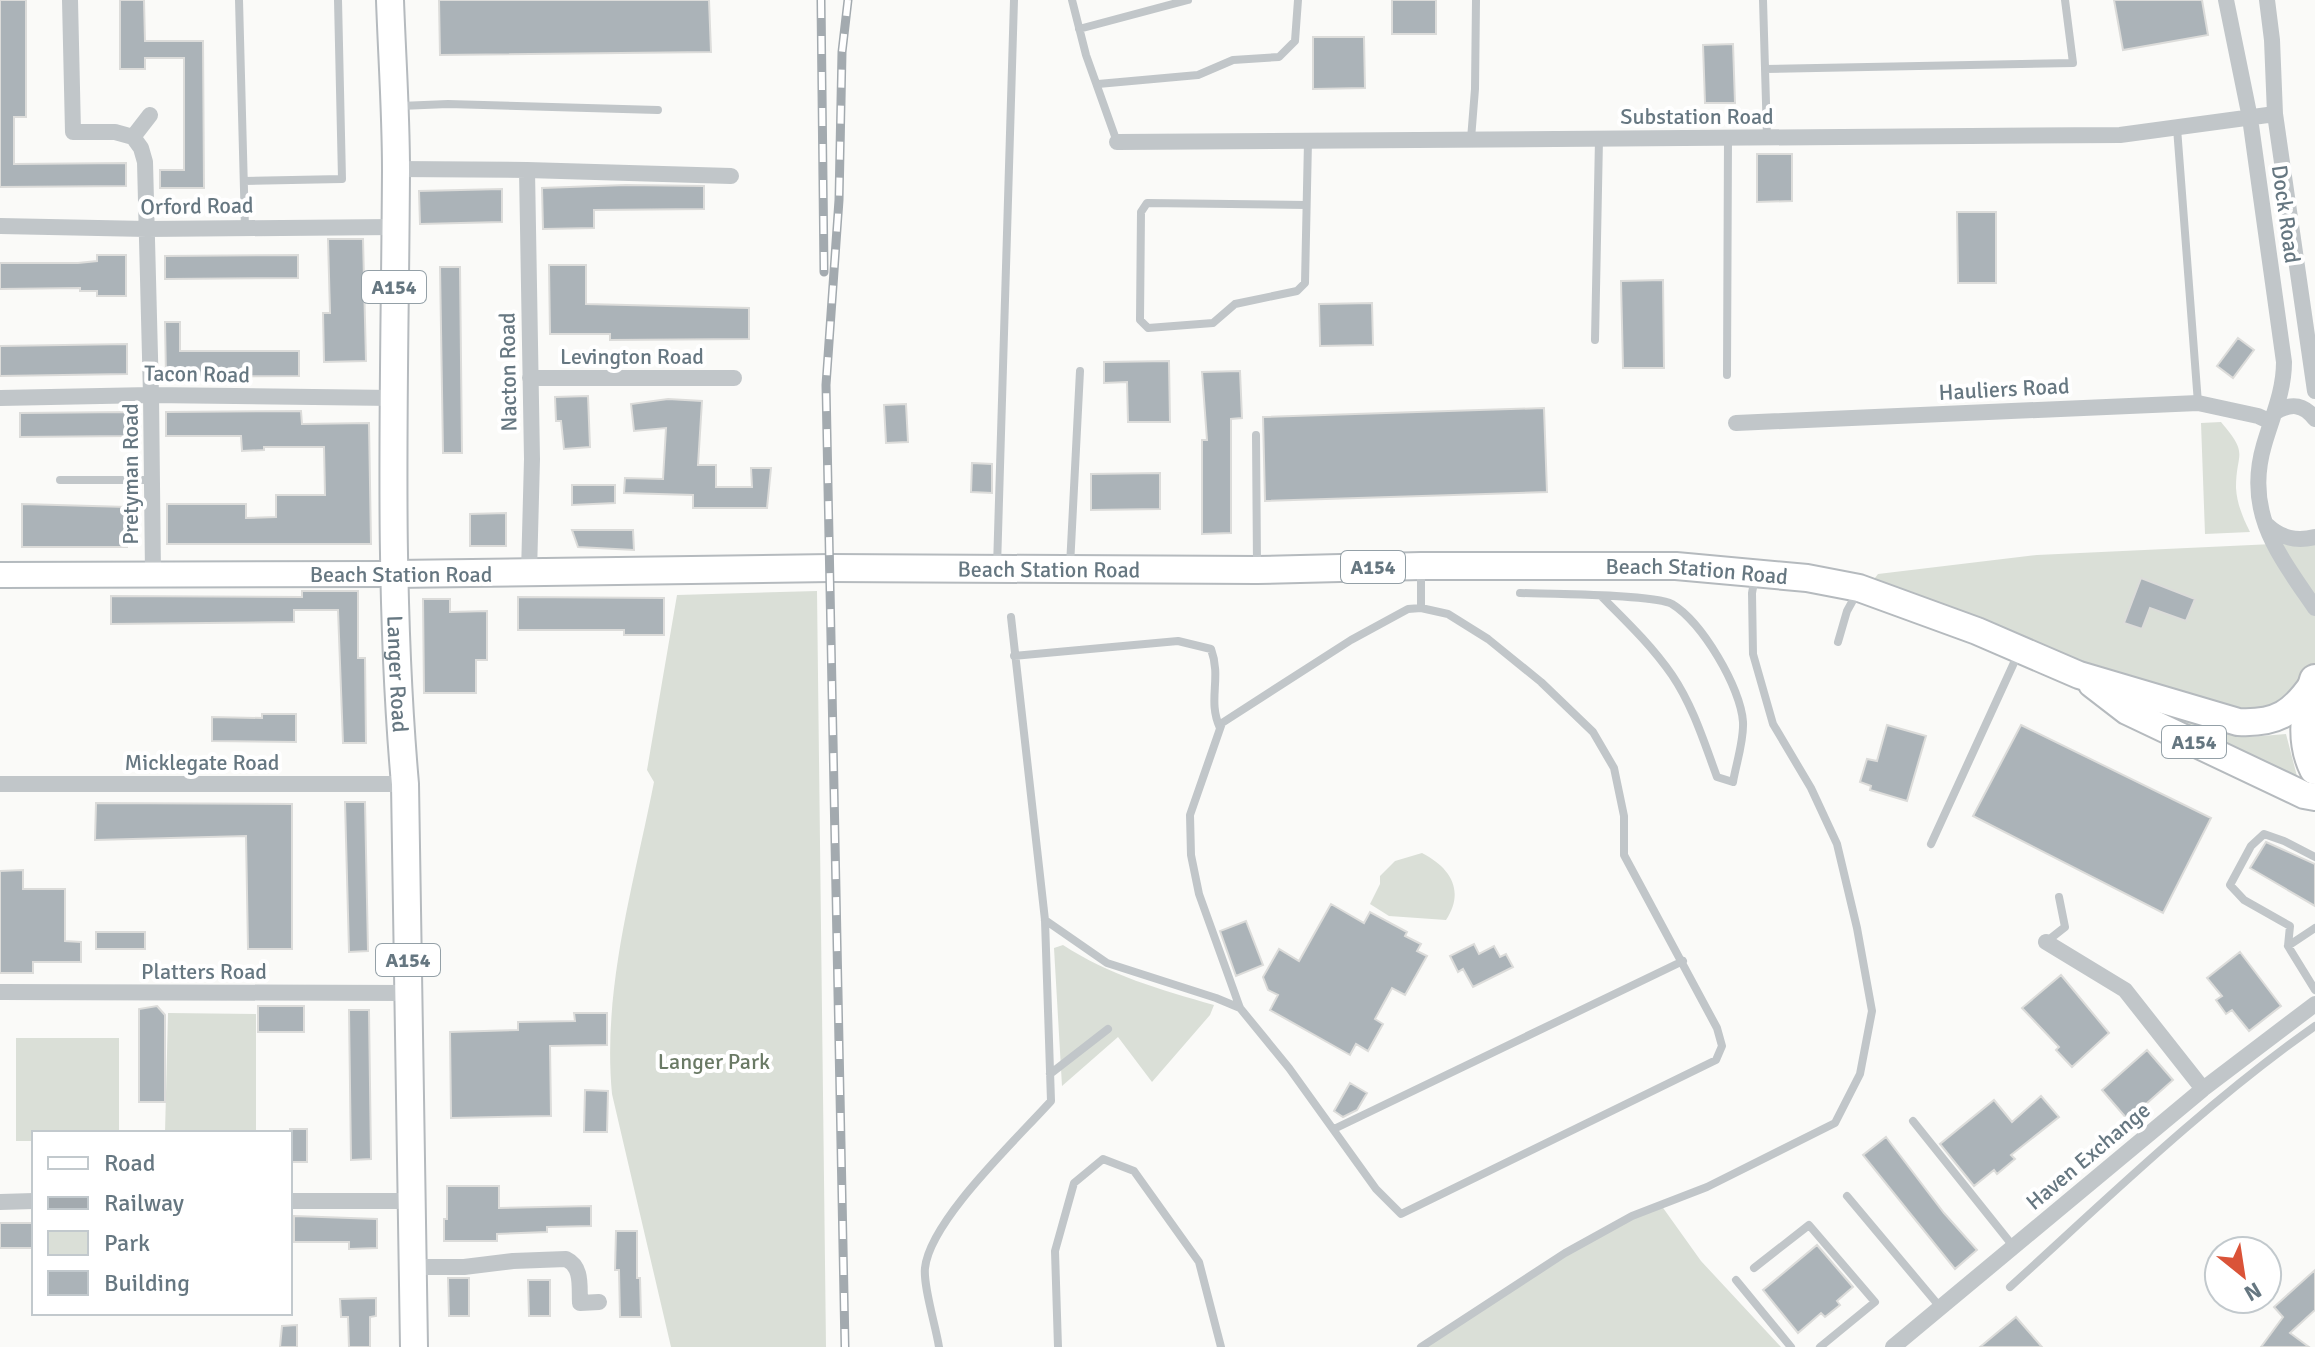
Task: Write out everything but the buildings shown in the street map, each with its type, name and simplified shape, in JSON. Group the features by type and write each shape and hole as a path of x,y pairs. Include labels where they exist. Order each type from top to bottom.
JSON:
{"highway":[{"path":"2314,681 2305,713 2315,769"}],"main road":[{"name":"Langer Road","path":"390,0 396,169 393,398 395,574 398,705 405,784 414,1347"},
{"name":"Beach Station Road","path":"395,574 786,568 1257,570 1421,566 1676,566 1756,572 1859,588 1977,631 2079,675 2162,698 2198,712 2252,723 2266,723 2291,710 2314,681"},
{"name":"Beach Station Road","path":"2079,675 2127,711 2304,795 2315,797"}],"street":[{"path":"70,0 73,132 115,132 133,137 150,115"},
{"name":"Dock Road","path":"2226,0 2250,118 2284,362 2284,382 2257,474 2257,498 2278,553 2315,608"},
{"name":"Dock Road","path":"2267,0 2275,114 2315,391"},
{"name":"Substation Road","path":"1117,142 2120,135 2275,114"},
{"name":"Pretyman Road","path":"133,137 141,148 145,162 153,574"},
{"path":"396,169 731,176"},
{"name":"Nacton Road","path":"527,170 532,459 529,573"},
{"name":"Orford Road","path":"0,226 147,229 395,227"},
{"name":"Levington Road","path":"530,378 734,378"},
{"name":"Tacon Road","path":"0,398 151,395 393,398"},
{"name":"Hauliers Road","path":"1736,423 2198,403 2273,418 2291,405 2302,407 2315,419"},
{"path":"2264,521 2287,538 2299,540 2315,537"},
{"name":"Beach Station Road","path":"0,575 395,574"},
{"name":"Micklegate Road","path":"0,784 405,784"},
{"path":"2046,942 2125,990 2203,1089"},
{"name":"Platters Road","path":"0,992 409,993"},
{"name":"Haven Exchange","path":"1893,1347 2203,1089 2315,1004"},
{"path":"0,1202 32,1201"},
{"path":"292,1201 412,1201"},
{"path":"414,1267 464,1267 566,1259 577,1269 580,1303 599,1302"}],"lane":[{"path":"239,0 245,228"},
{"path":"244,181 342,179 338,0"},
{"path":"997,568 1014,0"},
{"path":"1072,0 1117,142"},
{"path":"1079,29 1188,0"},
{"path":"1098,84 1198,75 1233,60 1279,57 1295,41 1298,0"},
{"path":"1470,140 1475,89 1476,0"},
{"path":"1763,0 1767,138"},
{"path":"1765,69 2073,63 2065,0"},
{"path":"395,106 448,104 658,110"},
{"path":"2177,128 2198,403"},
{"path":"1727,375 1728,138"},
{"path":"1595,340 1599,139"},
{"path":"1306,205 1147,203 1141,212 1140,320 1148,328 1213,323 1235,304 1297,291 1305,283 1308,141"},
{"path":"1070,569 1080,371"},
{"path":"1256,435 1257,570"},
{"path":"60,480 152,480"},
{"path":"1421,566 1421,608"},
{"path":"1421,1347 1565,1253 1632,1216 1707,1187 1835,1123 1860,1074 1872,1011 1857,928 1837,844 1811,788 1773,724 1753,654 1752,593 1756,572"},
{"path":"1838,642 1847,611 1859,588"},
{"path":"1520,593 1602,597 1670,603 1715,651 1731,683 1743,722 1733,782 1717,777 1694,715 1673,676 1642,636 1602,597"},
{"path":"1421,608 1448,614 1488,639 1541,682 1593,732 1614,768 1624,816 1624,855 1683,961 1717,1028 1722,1046 1716,1060 1401,1214 1376,1189 1289,1068 1240,1008 1199,894 1191,855 1190,815 1222,723 1351,640 1408,609 1421,608"},
{"path":"939,1347 925,1269 933,1240 961,1202 1051,1101 1045,920 1011,617"},
{"path":"1014,656 1178,641 1211,649 1217,666 1213,712 1220,728"},
{"path":"1931,844 2020,649"},
{"path":"2307,936 2244,900 2230,885 2251,846 2264,834 2315,857"},
{"path":"2046,942 2065,927 2059,897"},
{"path":"1045,920 1107,963 1240,1008"},
{"path":"2290,926 2288,946 2315,990"},
{"path":"2288,946 2315,928"},
{"path":"1334,1129 1683,961"},
{"path":"2010,1287 2159,1151 2315,1026"},
{"path":"1050,1074 1108,1029"},
{"path":"1913,1121 2013,1247"},
{"path":"1058,1347 1055,1251 1074,1183 1103,1159 1134,1171 1199,1262 1221,1347"},
{"path":"1847,1196 1940,1307"},
{"path":"1754,1268 1809,1225 1875,1302 1820,1347"},
{"path":"1736,1280 1791,1347"}],"green space":[{"path":"2221,422 2238,448 2237,494 2250,532 2205,534 2201,423"},
{"path":"2315,544 2315,680 2252,723 1865,591 1878,574 2037,555"},
{"name":"Langer Park","path":"817,591 826,1347 671,1347 612,1094 610,1055 616,976 654,782 647,770 677,595"},
{"path":"2156,711 2250,737 2286,734 2298,780"},
{"path":"1422,853 1441,866 1452,881 1454,899 1446,920 1389,916 1370,904 1380,884 1380,876 1395,861"},
{"path":"1063,945 1117,973 1214,1005 1210,1015 1152,1082 1118,1037 1062,1086 1054,948"},
{"path":"168,1013 256,1014 256,1131 165,1131"},
{"path":"16,1038 119,1038 119,1131 32,1131 32,1141 16,1141"},
{"path":"1661,1205 1701,1261 1781,1347 1421,1347 1565,1253"}],"railway":[{"path":"821,0 824,272"},
{"path":"845,1347 826,385 839,200 842,52 848,0"}]}
